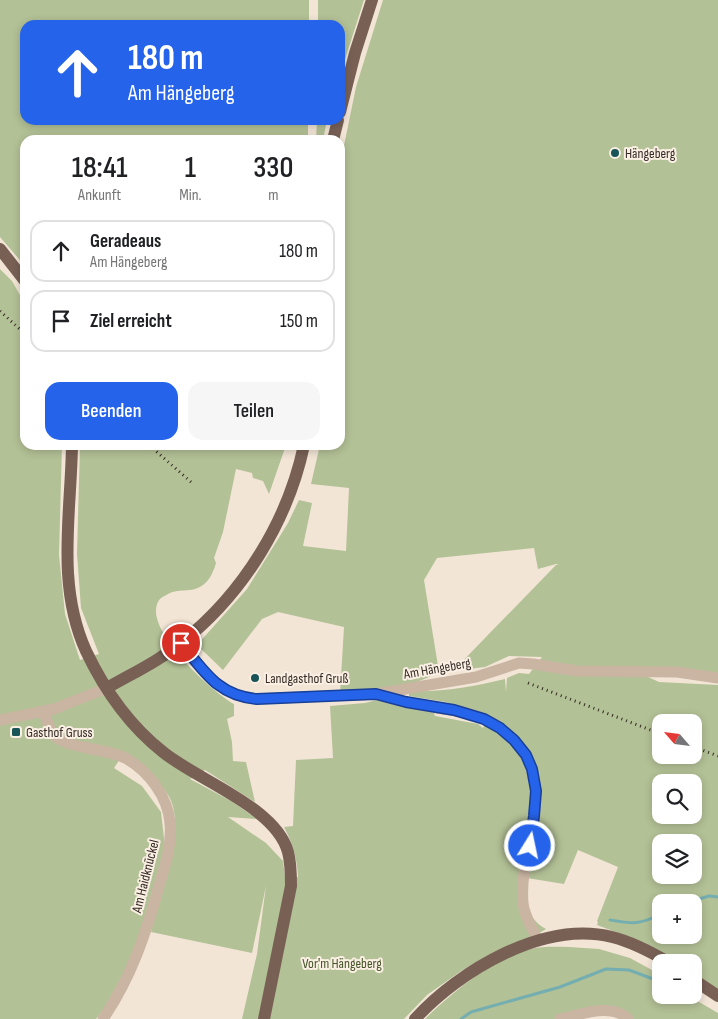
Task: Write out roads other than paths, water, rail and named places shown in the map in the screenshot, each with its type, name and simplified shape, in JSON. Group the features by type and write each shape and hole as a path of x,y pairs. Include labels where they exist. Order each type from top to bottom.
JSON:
{"main road":[{"path":"345,93 372,0"},
{"path":"0,249 20,275"},
{"path":"72,450 66,534 70,596 86,651 107,688 129,719 162,751 249,806 270,824 283,840 288,851 291,868 291,886 264,1019"},
{"path":"107,688 149,666 181,643 221,606 257,559 274,529 285,505 303,450"},
{"path":"415,1019 452,986 481,966 517,948 538,941 567,935 590,934 629,942 654,954"},
{"path":"702,985 718,996"}],"street":[{"name":"Am Hängeberg","path":"181,643 221,688 239,696 257,699 376,694 476,677 519,663 577,671 676,672 718,678"},
{"path":"0,720 44,712 64,706 107,688"},
{"path":"376,694 477,716 500,728 522,749 532,769 536,791 534,816 523,882 523,905 538,941"},
{"name":"Am Haidknückel","path":"44,712 52,732 62,741 114,753 128,759 145,772 158,789 169,817 167,858 149,923 131,970 103,1019"},
{"path":"560,1019 601,1011 619,1013 628,1019"}],"waterway":[{"path":"702,898 709,896 718,897"},
{"path":"610,920 636,923 652,918"},
{"path":"461,1019 471,1012 560,987 606,969 629,970 652,979"}],"railway":[{"path":"0,311 20,329"},
{"path":"155,450 191,482"},
{"path":"528,683 652,731"},
{"path":"702,750 718,756"}],"place":[{"name":"Hängeberg","path":"615,153"},
{"name":"Landgasthof Gruß","path":"255,678"},
{"name":"Gasthof Gruss","path":"16,732"}],"park label":[{"name":"Vor'm Hängeberg","path":"342,963"}]}
